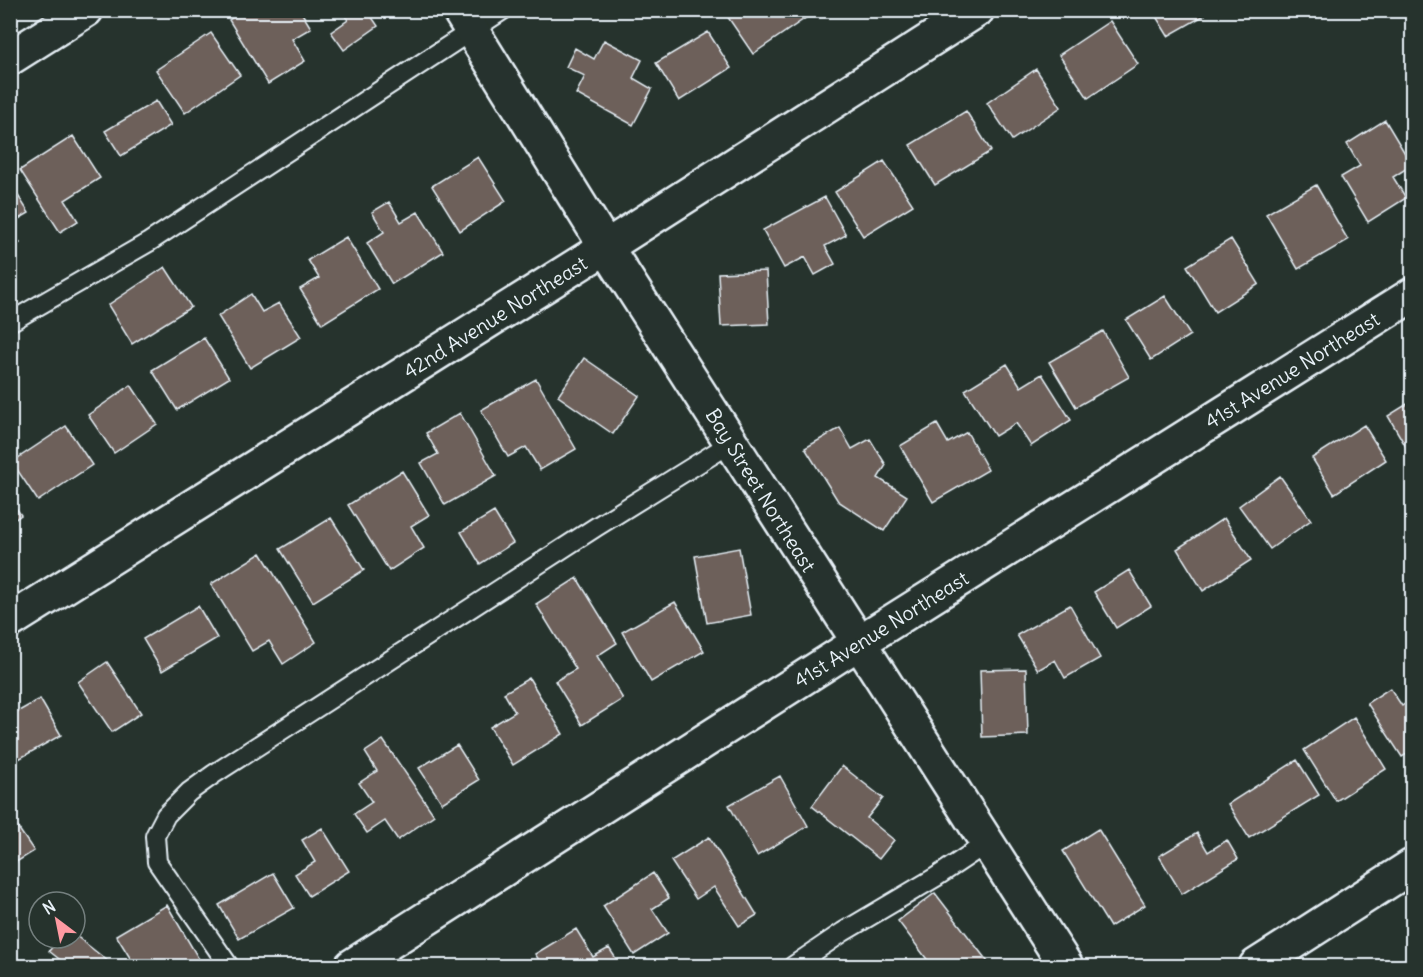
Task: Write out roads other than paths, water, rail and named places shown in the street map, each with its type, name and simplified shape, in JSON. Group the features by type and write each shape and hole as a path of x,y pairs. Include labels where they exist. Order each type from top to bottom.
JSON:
{"street":[{"path":"10,58 86,10"},
{"name":"42nd Avenue Northeast","path":"10,621 606,247 977,10"},
{"name":"Bay Street Northeast","path":"465,20 606,247 1066,966"},
{"name":"41st Avenue Northeast","path":"352,966 858,643 1413,295"},
{"path":"1256,966 1413,866"}],"lane":[{"path":"10,322 148,242 292,150 465,20 503,10"},
{"path":"229,966 158,862 155,836 166,815 189,792 214,774 596,527 731,443"},
{"path":"792,966 987,843"}]}
